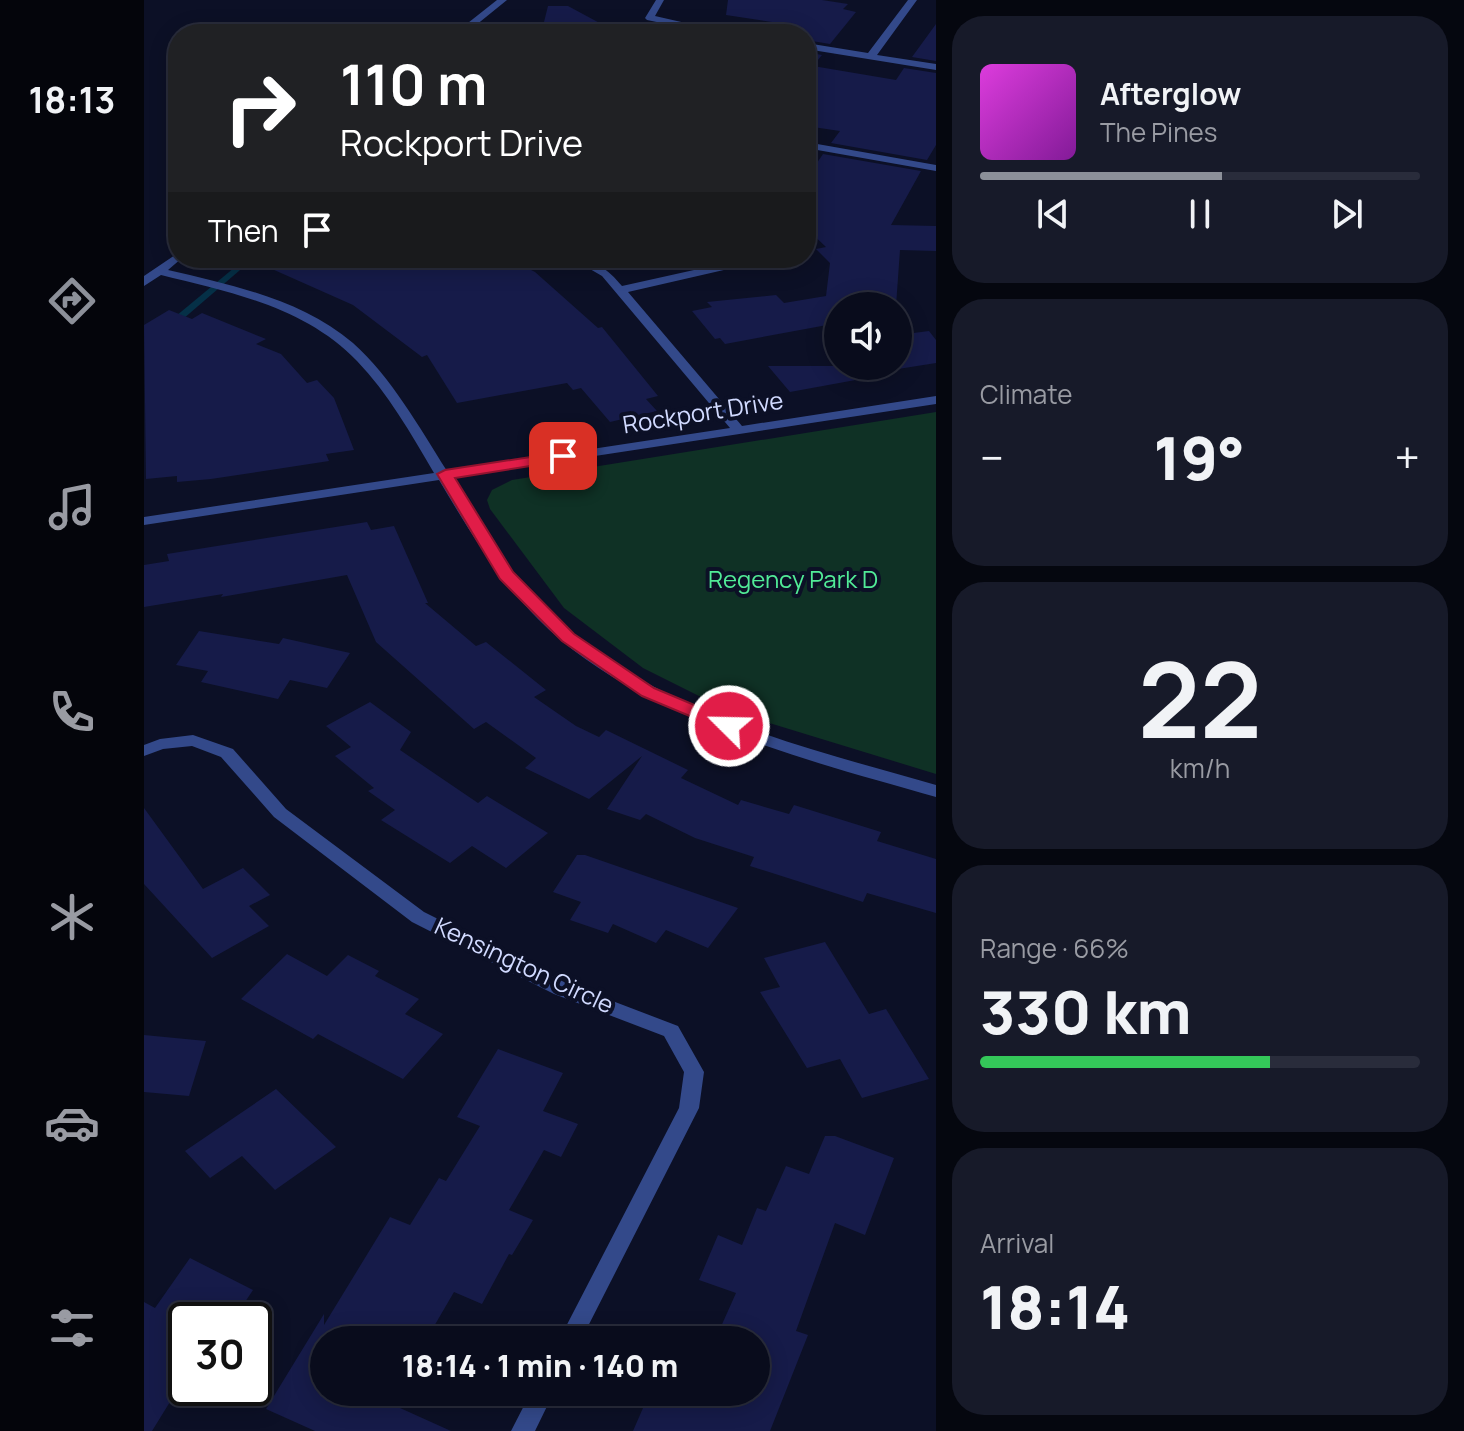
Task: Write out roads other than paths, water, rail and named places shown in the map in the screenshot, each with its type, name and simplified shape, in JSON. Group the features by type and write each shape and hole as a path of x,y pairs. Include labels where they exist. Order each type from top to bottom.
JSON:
{"street":[{"path":"472,24 503,0"},
{"path":"660,0 650,18 680,24"},
{"path":"870,57 913,0"},
{"path":"816,48 936,67"},
{"path":"816,147 936,168"},
{"path":"144,282 168,264"},
{"path":"595,268 606,274 739,430"},
{"path":"620,290 718,268"},
{"path":"159,271 252,294 324,327 370,364 445,474 506,575 568,638 648,692 756,738 936,791"},
{"name":"Rockport Drive","path":"144,521 936,400"},
{"name":"Kensington Circle","path":"144,751 160,744 193,740 227,753 280,813 418,917 561,989 671,1031 694,1072 689,1108 577,1326"},
{"path":"523,1431 536,1406"}],"waterway":[{"path":"173,323 238,268"}],"park label":[{"name":"Regency Park D","path":"793,580"}]}
